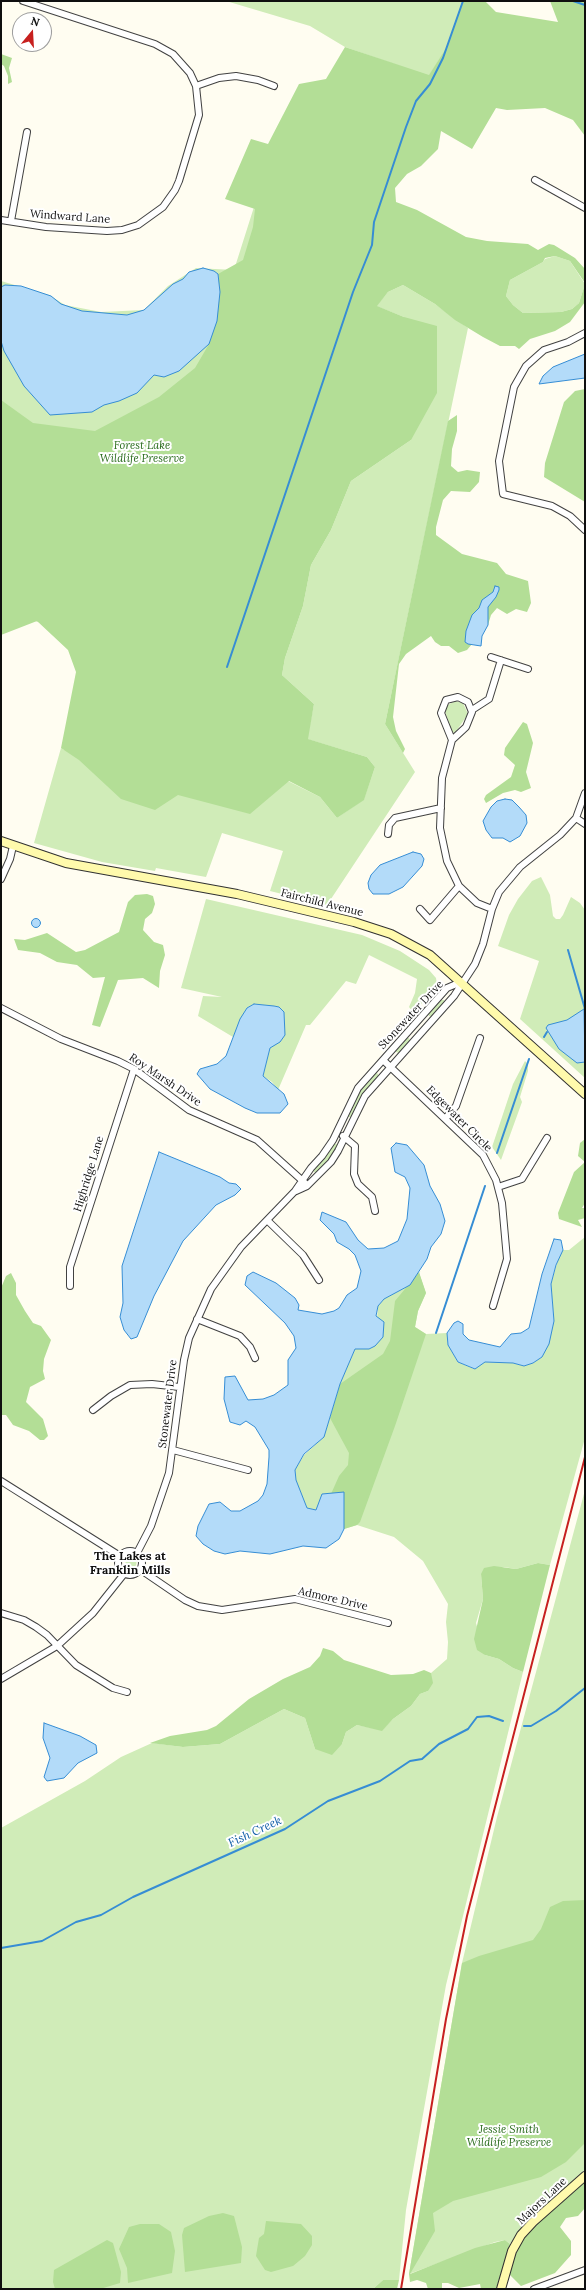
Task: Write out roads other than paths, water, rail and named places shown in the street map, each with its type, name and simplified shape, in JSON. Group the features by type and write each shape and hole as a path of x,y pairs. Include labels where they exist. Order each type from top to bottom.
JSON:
{"main road":[{"name":"Fairchild Avenue","path":"1,842 78,865 231,892 354,922 391,934 422,949 461,982 585,1094"},
{"name":"Majors Lane","path":"500,2289 512,2251 521,2235 533,2222 585,2176"}],"street":[{"name":"Windward Lane","path":"1,220 46,227 107,231 130,228 163,207 179,181 198,122 196,86 190,73 179,58 162,47 23,1"},
{"path":"196,86 219,78 236,76 258,80 274,86"},
{"path":"11,222 27,132"},
{"path":"535,180 585,208"},
{"path":"585,333 568,342 544,350 526,366 514,387 499,461 503,494 552,506 570,516 585,530"},
{"path":"491,657 528,669"},
{"path":"492,909 477,903 459,886 447,861 440,827 442,778 452,740 469,722 472,710 489,699 501,660"},
{"path":"452,740 441,713 446,700 451,698 464,698 472,710"},
{"path":"461,982 475,964 483,944 492,909 500,892 520,867 560,835 576,818 585,793"},
{"path":"388,834 389,825 395,818 441,808"},
{"path":"576,818 585,824"},
{"path":"1,879 10,859 13,846"},
{"path":"420,909 430,920 459,886"},
{"name":"Stonewater Drive","path":"137,1553 151,1526 162,1495 173,1450 179,1387 189,1338 211,1289 225,1267 295,1191 333,1140 358,1088 447,988 461,982"},
{"name":"Stonewater Drive","path":"295,1191 307,1186 331,1162 365,1096 454,996 461,982"},
{"name":"Roy Marsh Drive","path":"2,1010 62,1039 105,1055 134,1069 189,1110 257,1140 307,1186"},
{"path":"445,1119 456,1106 480,1038"},
{"name":"Edgewater Circle","path":"383,1060 483,1154 498,1187 502,1203 507,1259 493,1306"},
{"name":"Highridge Lane","path":"70,1286 70,1267 134,1069"},
{"path":"344,1137 355,1146 354,1174 358,1184 372,1197 375,1211"},
{"path":"498,1187 522,1179 547,1138"},
{"path":"268,1220 303,1255 319,1280"},
{"path":"197,1319 240,1336 250,1347 255,1358"},
{"path":"93,1410 111,1396 130,1386 152,1384 179,1387"},
{"path":"173,1450 248,1470"},
{"path":"1,1481 120,1556"},
{"path":"128,1551 137,1553 143,1560 141,1570 133,1576 124,1574 118,1566 120,1556 128,1551"},
{"name":"Admore Drive","path":"141,1570 185,1600 205,1607 222,1610 295,1599 388,1623"},
{"path":"1,1679 56,1646 93,1613 124,1574"},
{"path":"1,1613 24,1620 47,1634 56,1646 76,1665 113,1688 127,1692"},
{"path":"534,2289 585,2270"}],"water":[{"path":"203,268 214,271 218,274 220,292 217,321 209,344 179,371 164,377 154,375 137,393 119,401 104,405 92,412 50,415 24,386 4,351 1,341 1,287 5,285 21,286 51,296 61,304 82,311 127,315 144,310 173,284 183,279 189,272"},
{"path":"585,354 585,378 539,384 543,376 553,367"},
{"path":"495,586 499,587 499,590 496,597 488,607 488,625 482,636 481,646 468,644 465,642 466,631 472,615 479,608 482,600 493,592"},
{"path":"505,799 512,800 519,807 526,815 527,823 520,836 510,842 503,838 492,838 486,830 483,821 491,807 497,801"},
{"path":"413,852 421,854 424,859 422,866 403,887 389,894 373,894 369,889 368,883 371,875 380,865"},
{"path":"34,919 38,919 40,923 38,927 34,927 32,925 32,921"},
{"path":"254,1004 279,1007 284,1012 285,1035 280,1042 270,1048 263,1076 284,1094 288,1104 280,1113 257,1113 245,1108 210,1089 197,1074 200,1069 217,1064 226,1056 240,1019 247,1008"},
{"path":"584,1009 585,1062 577,1063 559,1049 546,1028 548,1025 567,1020"},
{"path":"396,1143 407,1145 424,1165 430,1186 440,1204 445,1221 441,1234 431,1247 427,1259 410,1285 384,1299 378,1306 376,1316 384,1322 383,1337 375,1346 369,1349 355,1349 340,1384 324,1437 304,1454 295,1470 296,1480 307,1508 316,1510 322,1494 344,1492 344,1529 339,1539 326,1548 303,1546 270,1554 240,1551 225,1554 214,1551 203,1544 196,1536 198,1526 209,1504 220,1502 231,1511 240,1511 258,1501 263,1495 267,1484 269,1457 269,1450 255,1427 246,1421 240,1425 230,1422 224,1399 225,1377 235,1376 248,1400 263,1399 274,1395 288,1385 288,1360 296,1348 294,1336 285,1323 245,1285 247,1276 253,1272 276,1283 295,1298 299,1305 298,1310 322,1314 339,1308 347,1295 357,1288 361,1271 355,1255 349,1249 337,1242 334,1234 320,1220 322,1212 346,1222 358,1240 368,1249 384,1248 398,1241 407,1219 410,1188 405,1177 395,1172 391,1148"},
{"path":"159,1152 220,1177 229,1183 236,1184 241,1189 235,1195 216,1205 183,1241 154,1296 137,1337 131,1339 124,1330 120,1317 123,1303 122,1266"},
{"path":"554,1239 561,1240 563,1250 556,1265 551,1284 554,1321 549,1344 542,1357 533,1363 524,1366 513,1363 485,1362 475,1369 458,1362 448,1345 447,1333 454,1323 458,1321 463,1324 463,1334 469,1340 500,1347 511,1334 521,1333 529,1328 542,1274"},
{"path":"44,1723 80,1736 96,1745 97,1753 78,1763 64,1778 47,1781 44,1777 50,1758 43,1738"}],"waterway":[{"path":"227,667 353,292 372,245 374,222 406,127 416,101 430,84 443,58 463,1"},
{"name":"Fish Creek","path":"573,1 585,5"},
{"path":"568,950 585,1009"},
{"path":"544,1037 547,1032"},
{"path":"497,1153 529,1059"},
{"path":"436,1333 485,1186"},
{"name":"Fish Creek","path":"524,1726 531,1726 556,1711 585,1688"},
{"name":"Fish Creek","path":"1,1948 42,1941 76,1922 101,1915 133,1897 285,1829 328,1801 380,1781 410,1761 422,1759 439,1744 468,1729 477,1717 489,1716 503,1721"}],"railway":[{"path":"401,2289 446,2019 467,1916 585,1457"}],"district":[{"name":"The Lakes at Franklin Mills","path":"130,1564"}],"park label":[{"name":"Forest Lake Wildlife Preserve","path":"142,452"},
{"name":"Jessie Smith Wildlife Preserve","path":"509,2136"}]}
